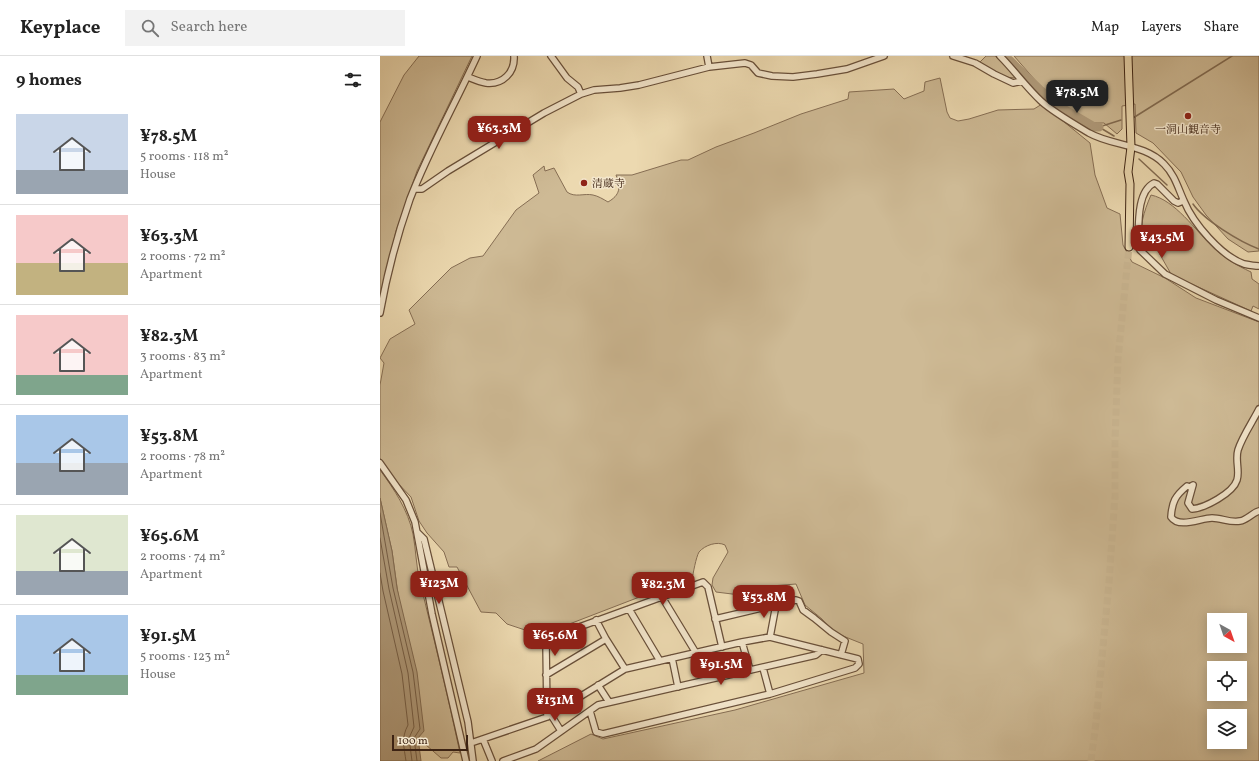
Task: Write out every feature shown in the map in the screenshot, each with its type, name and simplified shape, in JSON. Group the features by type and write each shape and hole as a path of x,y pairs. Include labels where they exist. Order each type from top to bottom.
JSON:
{"main road":[{"path":"1128,56 1131,147 1128,172 1130,184 1129,247"}],"street":[{"path":"380,313 386,279 414,189 477,56"},
{"path":"468,77 486,83 496,82 505,78 511,72 514,63 514,56"},
{"path":"551,56 567,78 578,87 580,94"},
{"path":"707,56 709,67"},
{"path":"414,189 422,188 442,174 580,94 594,90 639,85 709,67 745,63 751,65 758,73 772,76 793,77 830,73 847,69 884,56"},
{"path":"953,56 975,63 1013,83 1022,81"},
{"path":"1000,56 1047,106 1090,134 1108,141 1147,152 1157,157 1171,172 1179,187 1183,201 1199,226 1230,256 1244,263 1259,266"},
{"path":"1183,201 1178,203 1174,201 1154,182 1149,185 1140,204 1138,244 1140,250 1165,274 1216,300 1259,318"},
{"path":"1259,409 1238,448 1238,477 1232,489 1225,495 1198,509 1192,510 1188,503 1193,485 1190,487 1187,486 1177,494 1172,507 1171,517 1175,521 1190,524 1196,521 1213,518 1228,522 1241,521 1259,511"},
{"path":"380,463 406,500 415,522 432,614 466,761"},
{"path":"417,532 424,539 466,714 473,761"},
{"path":"562,730 549,716 546,675 546,642 549,638 703,582 708,587 714,619 722,647"},
{"path":"662,597 696,653"},
{"path":"714,619 796,600 799,602 803,610 831,632 845,640 841,655"},
{"path":"770,637 776,605"},
{"path":"629,609 660,661"},
{"path":"596,620 625,669"},
{"path":"471,743 549,716 625,669 742,642 770,637 858,659 858,666 770,694 603,734 596,732 590,711"},
{"path":"546,675 606,639"},
{"path":"742,642 750,670"},
{"path":"503,761 536,749 598,705 816,655 822,650"},
{"path":"672,658 678,687"},
{"path":"763,668 770,694"},
{"path":"598,685 609,702"},
{"path":"483,739 492,761"}],"shaded area":[{"path":"419,56 472,56 417,171 396,231 380,301 380,122 404,75"},
{"path":"986,56 995,56 1016,78 1004,77 979,63"},
{"path":"1014,56 1259,56 1259,251 1248,252 1228,239 1206,215 1193,197 1181,172 1153,143 1136,133 1135,104 1122,106 1122,129 1117,134 1104,123 1094,123 1065,108 1042,88"},
{"path":"940,78 947,112 950,118 958,121 998,110 1034,109 1042,104 1090,143 1095,175 1107,208 1120,214 1123,245 1132,262 1165,278 1196,298 1259,322 1259,761 538,761 591,734 603,739 735,710 864,673 863,644 833,632 822,619 805,605 796,584 771,586 764,592 740,595 716,592 712,585 713,578 728,552 725,545 718,543 708,546 699,552 692,580 668,586 546,633 525,630 507,624 496,613 481,612 457,567 449,567 444,552 427,533 419,521 411,497 393,478 380,458 380,385 384,363 380,358 390,339 415,324 409,310 451,268 470,258 483,256 516,210 539,193 533,175 544,166 545,171 554,168 567,192 570,194 593,195 608,202 615,197 618,191 619,184 616,175 632,175 681,160 688,160 716,147 801,114 848,99 849,92 894,89 904,99 924,91 925,82"},
{"path":"1151,195 1160,198 1176,209 1221,254 1235,264 1251,272 1252,279 1259,284 1259,309 1253,306 1251,311 1171,274 1154,244 1143,246 1141,233 1142,220"},
{"path":"380,470 395,492 411,525 419,576 460,753 453,752 448,758 441,758 418,738 392,551 380,498"}],"water":[{"path":"380,498 392,551 397,588 417,672 424,731 418,738 421,761 380,761"}],"waterway":[{"path":"1005,56 1040,90 1065,110 1094,127 1099,127"},
{"path":"1133,118 1232,56"},
{"path":"1099,127 1121,120"},
{"path":"1099,127 1114,136"},
{"path":"1139,159 1167,185"},
{"path":"1193,204 1205,217 1223,230 1259,249"}],"tunnel":[{"path":"1091,761 1109,582 1115,496 1115,441 1118,359 1129,247"}],"place":[{"name":"一洞山観音寺","path":"1188,116"},
{"name":"清蔵寺","path":"584,183"}]}
